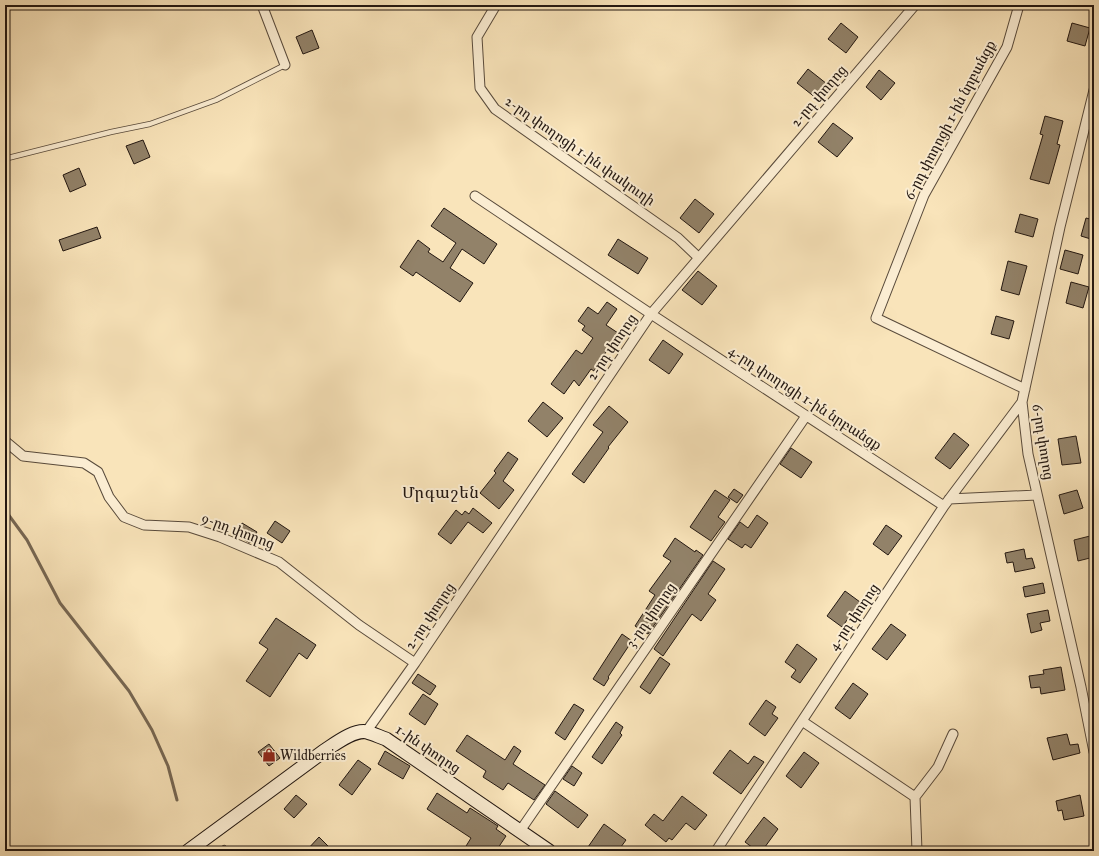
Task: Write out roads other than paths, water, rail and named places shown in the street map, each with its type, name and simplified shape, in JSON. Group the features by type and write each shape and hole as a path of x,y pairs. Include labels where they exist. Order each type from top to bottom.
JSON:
{"main road":[{"path":"188,851 324,751 344,738 360,732 366,732"},
{"name":"1-ին փողոց","path":"366,732 386,739 549,851"}],"street":[{"path":"262,5 285,64"},
{"name":"2-րդ փողոցի 1-ին փակուղի","path":"496,5 477,37 480,88 494,109 678,238 699,258"},
{"name":"2-րդ փողոց","path":"366,732 415,663 651,314 915,5"},
{"name":"6-րդ փողոցի 1-ին նրբանցք","path":"1020,5 1007,47 924,196 876,318 1024,389"},
{"name":"6-րդ փողոց","path":"1094,90 1060,226 1022,402 1028,454 1094,752"},
{"path":"475,196 651,314"},
{"name":"4-րդ փողոցի 1-ին նրբանցք","path":"651,314 806,416 947,502"},
{"name":"4-րդ փողոց","path":"716,851 947,502 1022,402"},
{"name":"3-րդ փողոց","path":"520,831 806,416"},
{"name":"9-րդ փողոց","path":"5,441 23,456 84,463 98,472 109,498 124,517 144,525 189,527 220,537 279,562 359,624 415,663"},
{"path":"947,502 1038,495"},
{"path":"802,721 915,797"},
{"path":"917,851 915,797 938,767 953,734"}],"lane":[{"path":"5,157 8,158 111,132 150,124 216,100 285,64"}],"waterway":[{"path":"5,510 27,540 60,603 129,691 152,730 168,766 177,800"}],"place":[{"name":"Wildberries","path":"269,755"}],"district":[{"name":"Մրգաշեն","path":"441,492"}]}
